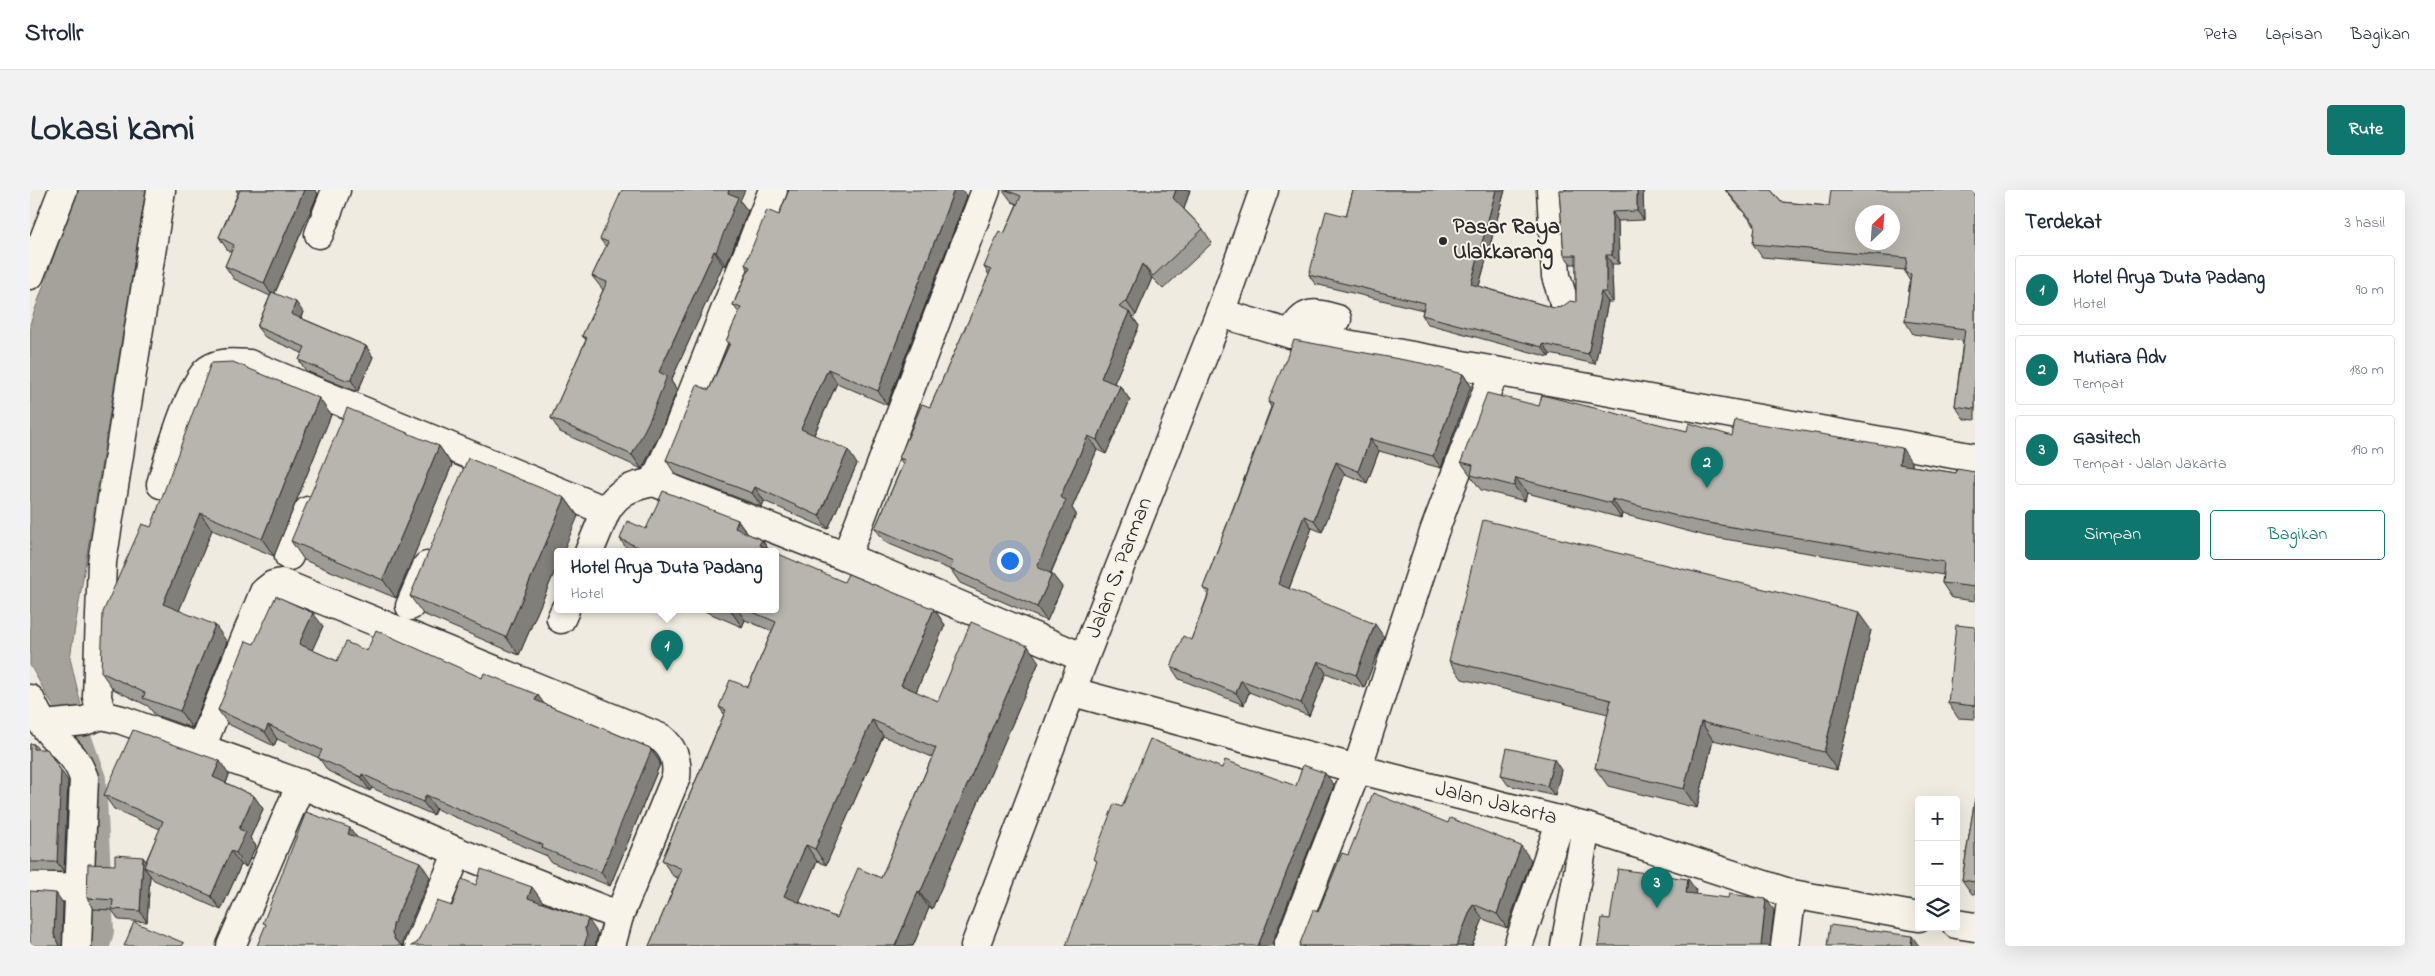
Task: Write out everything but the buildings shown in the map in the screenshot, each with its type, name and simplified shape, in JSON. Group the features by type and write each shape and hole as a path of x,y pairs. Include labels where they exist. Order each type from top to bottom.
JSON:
{"street":[{"path":"30,275 63,190"},
{"path":"93,718 97,697 102,562 161,190"},
{"path":"319,234 336,190"},
{"path":"654,482 674,439 773,190"},
{"path":"846,557 986,190"},
{"name":"Jalan S. Parman","path":"975,946 1073,692 1084,658 1220,313 1264,190"},
{"path":"1551,190 1556,276 1564,302"},
{"path":"1220,313 1291,334 1975,458"},
{"path":"1291,334 1300,318 1307,315 1316,314 1337,319"},
{"path":"161,484 170,453 194,391 207,370 225,362 249,364 606,510"},
{"path":"1288,946 1357,769 1434,532 1494,372"},
{"path":"341,432 352,406"},
{"path":"462,482 473,456"},
{"path":"590,548 612,500 623,491 654,482 846,557 1084,658"},
{"path":"289,556 319,485"},
{"path":"410,606 436,544"},
{"path":"200,748 264,592 273,585 284,584 661,738 670,745 677,766 676,777 620,916 611,946"},
{"name":"Jalan Jakarta","path":"1073,692 1357,769 1574,824 1792,894 1915,916"},
{"path":"30,699 47,725 71,752 84,778 81,888 77,946"},
{"path":"47,725 93,718 200,748 301,784 458,852 620,916"},
{"path":"231,946 301,784"},
{"path":"1518,946 1574,824"},
{"path":"1565,946 1574,824"},
{"path":"418,946 458,852"},
{"path":"30,886 81,888"},
{"path":"1785,946 1792,894"},
{"path":"1960,925 1975,927"}],"shaded area":[{"path":"77,190 146,190 70,658 81,705 53,706 30,665 30,324"}],"waterway":[{"path":"66,705 92,779 100,931 96,946"}],"place":[{"name":"Pasar Raya Ulakkarang","path":"1443,241"},
{"name":"Mutiara Adv","path":"1707,488"},
{"name":"Hotel Arya Duta Padang","path":"667,671"},
{"name":"Gasitech","path":"1657,908"}]}
